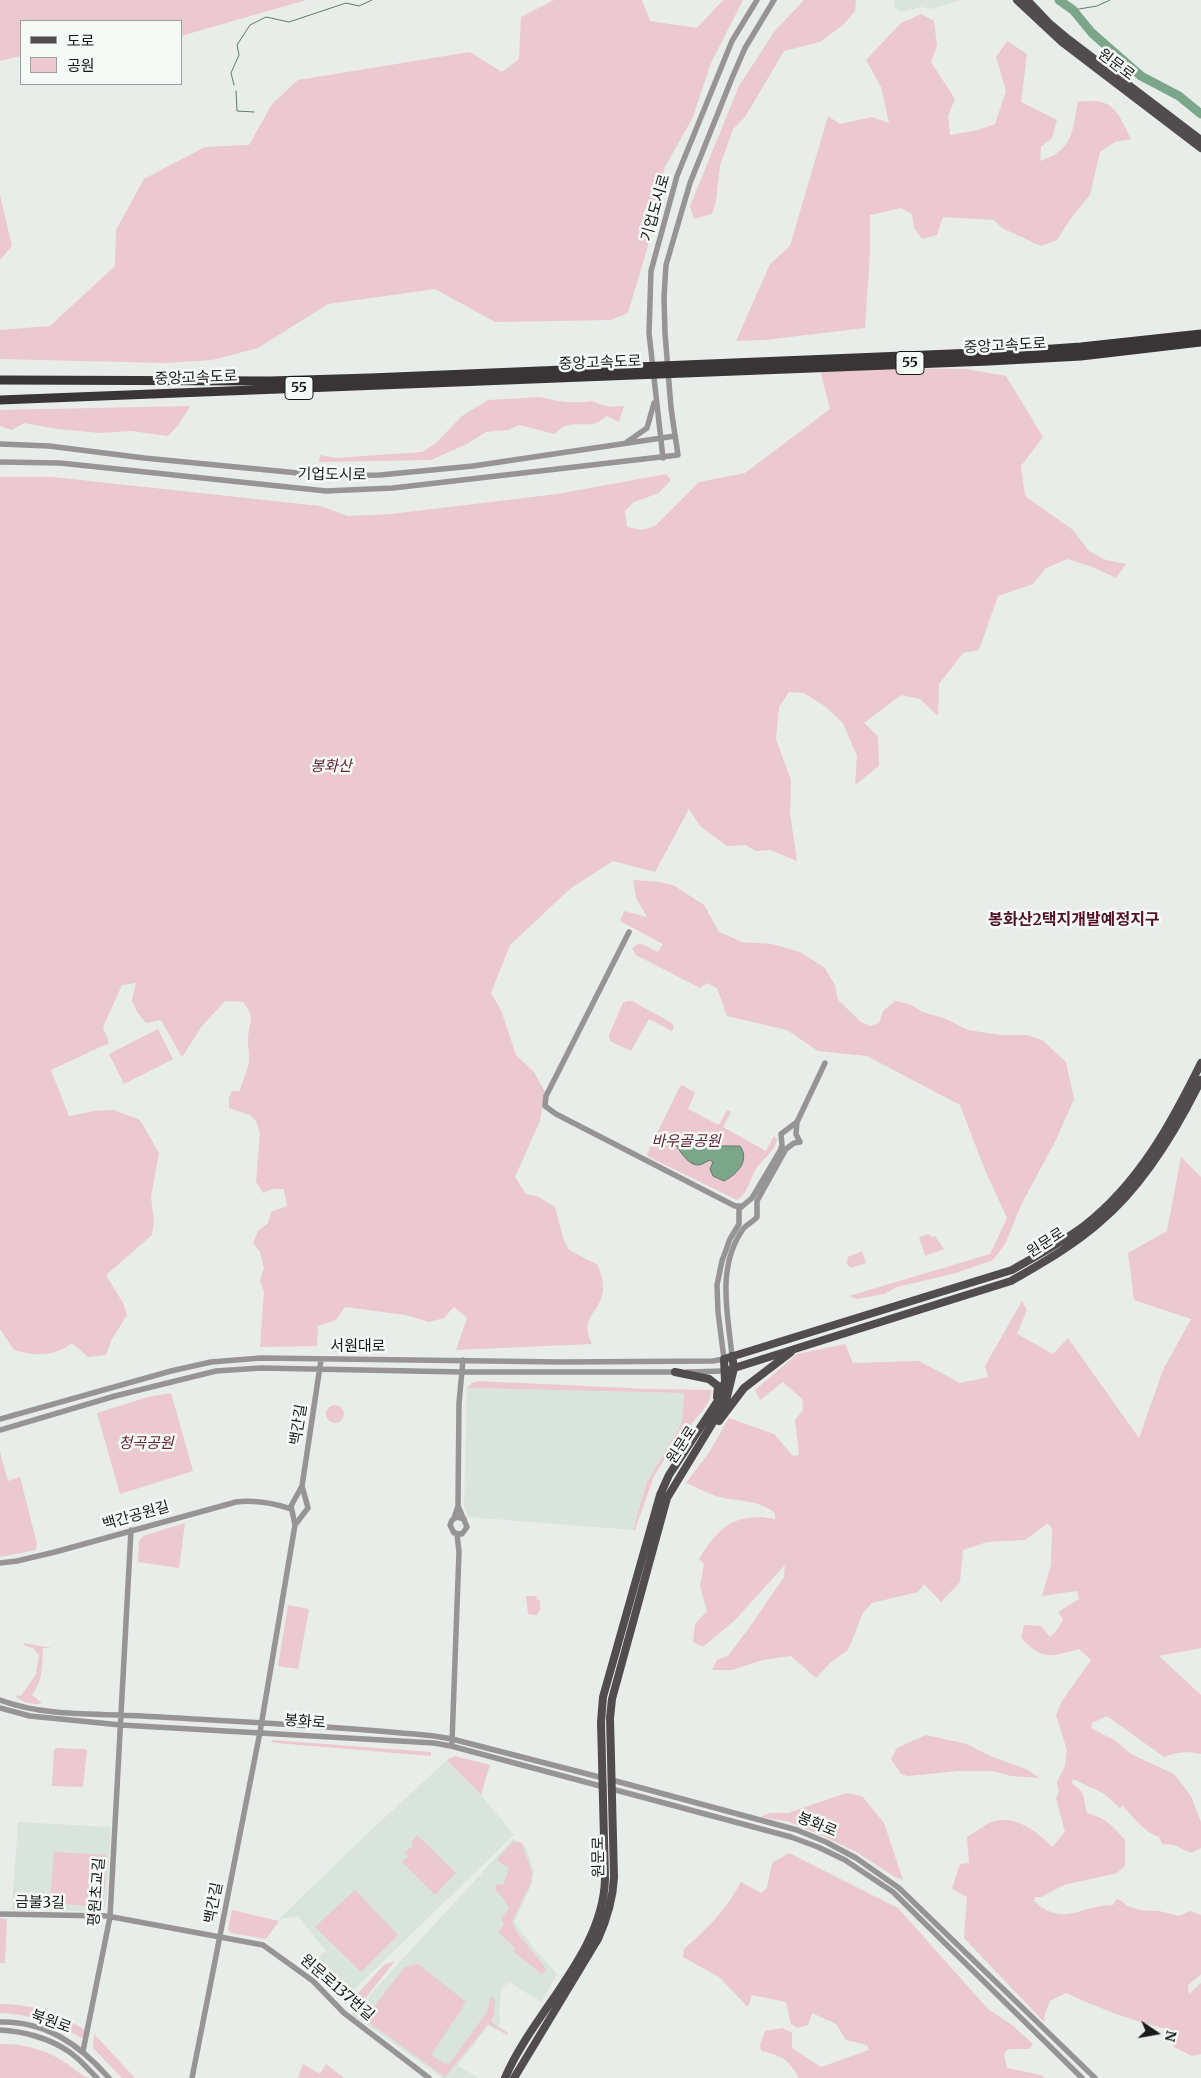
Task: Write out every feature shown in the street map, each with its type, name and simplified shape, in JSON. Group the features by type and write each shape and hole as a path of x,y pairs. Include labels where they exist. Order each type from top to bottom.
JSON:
{"highway":[{"name":"중앙고속도로","path":"1081,351 1201,334"},
{"name":"중앙고속도로","path":"0,380 270,380 596,372 1081,351 1201,342"},
{"name":"중앙고속도로","path":"0,400 596,372"}],"main road":[{"name":"원문로","path":"1017,0 1062,42 1201,148"},
{"name":"원문로","path":"1027,0 1049,24 1201,140"},
{"name":"원문로","path":"514,2078 603,1916 613,1892 610,1708 660,1495 669,1475 721,1396 725,1381 724,1359 1004,1272 1047,1249 1084,1225 1128,1184 1166,1130 1201,1063"},
{"name":"원문로","path":"603,1916 605,1892 604,1787 601,1709 603,1697 650,1542 667,1498 676,1480 726,1401 734,1368 1012,1280 1057,1253 1099,1223 1132,1190 1176,1128 1201,1080"},
{"path":"676,1480 744,1388 799,1346"},
{"path":"725,1371 734,1368 732,1356"},
{"path":"675,1372 712,1380 718,1386 718,1393 713,1408"},
{"name":"봉화로","path":"603,1778 612,1785"},
{"path":"604,1787 612,1785"},
{"name":"원문로","path":"505,2078 517,2054 543,2023"}],"street":[{"name":"기업도시로","path":"663,458 649,333 651,271 677,176 732,41 757,0"},
{"name":"기업도시로","path":"0,462 69,464 326,491 393,488 678,455 665,333 664,297 666,265 690,183 732,78 745,48 774,0"},
{"path":"623,445 647,428 655,396"},
{"name":"기업도시로","path":"0,444 49,446 161,460 329,476 380,475 473,466 675,436"},
{"path":"629,932 546,1096 546,1106 556,1114 740,1209 749,1222"},
{"path":"797,1135 797,1122 825,1063"},
{"path":"724,1359 718,1312 717,1285 722,1261 730,1239 737,1228 740,1209 755,1194 781,1148 781,1134 797,1122"},
{"path":"782,1141 786,1145 800,1142 793,1130 788,1129"},
{"path":"732,1356 726,1310 726,1276 738,1238 749,1222 757,1217 757,1201 786,1150 793,1144"},
{"path":"740,1209 753,1203 757,1208"},
{"name":"서원대로","path":"0,1419 211,1362 260,1358 573,1362 714,1361 724,1359"},
{"name":"백간길","path":"302,1486 322,1360"},
{"path":"460,1534 452,1531 450,1526 458,1506 459,1403 463,1360"},
{"name":"서원대로","path":"0,1430 101,1400 216,1371 261,1368 462,1372 725,1371"},
{"path":"98,1391 101,1400"},
{"path":"295,1524 308,1508 304,1500 302,1486"},
{"path":"261,1723 295,1524 293,1506 302,1486"},
{"path":"293,1506 304,1500"},
{"name":"백간공원길","path":"0,1563 55,1552 236,1502 246,1501 293,1506"},
{"path":"293,1506 298,1516 304,1515"},
{"path":"451,1746 459,1541 460,1534 467,1527 458,1506"},
{"path":"454,1518 464,1519"},
{"name":"평원초교길","path":"83,2051 110,1916 131,1530"},
{"name":"봉화로","path":"0,1700 38,1711 122,1714 261,1723 452,1738 603,1778"},
{"name":"봉화로","path":"0,1708 30,1716 121,1728 260,1732 434,1743 604,1787"},
{"name":"백간길","path":"192,2078 261,1723"},
{"name":"봉화로","path":"612,1785 791,1837 818,1847 858,1868 893,1892 912,1909 1082,2078"},
{"name":"봉화로","path":"612,1785 797,1830 826,1842 856,1858 898,1888 928,1914 1095,2078"},
{"name":"금불3길","path":"0,1914 110,1916 220,1936"},
{"name":"원문로137번길","path":"220,1936 264,1945 279,1955 313,1981 344,2013 428,2078"},
{"name":"북원로","path":"0,2022 19,2024 50,2032 74,2044 109,2078"},
{"name":"북원로","path":"0,2030 18,2032 48,2040 68,2050 97,2078"}],"shaded area":[{"path":"895,0 960,0 931,9 921,7 900,12 894,7"},
{"path":"709,1137 715,1146 740,1146 743,1151 743,1161 738,1171 724,1181 713,1176 710,1169 713,1162 710,1160 698,1165 694,1164 687,1159 676,1145 677,1143"},
{"path":"467,1388 684,1393 682,1423 647,1482 633,1530 468,1517 464,1506"},
{"path":"447,1760 481,1795 514,1835 344,1999 307,1967 326,1951 298,1916 279,1919"},
{"path":"18,1822 111,1827 106,1908 102,1911 16,1911 12,1909"},
{"path":"513,1839 526,1847 534,1872 529,1891 514,1922 536,1951 557,1974 541,2002 509,1982 501,1989 499,2015 501,2020 497,2031 488,2026 448,2078 443,2078 353,2017 352,2014"},
{"path":"458,2066 479,2078 449,2078"}],"green space":[{"path":"0,0 306,0 182,36 182,20 20,20 20,56 0,61"},
{"path":"554,0 642,0 650,21 697,28 723,0 743,0 711,63 693,117 664,169 656,219 628,313 611,320 495,322 435,289 328,304 258,348 212,360 165,363 0,359 0,330 50,326 115,266 116,230 144,179 205,147 249,145 272,104 298,80 470,52 502,72 519,59 521,17"},
{"path":"804,0 856,0 855,11 843,25 820,42 784,51 745,117 733,129 720,166 716,201 712,214 694,219 690,206 739,86 774,32"},
{"path":"921,14 934,21 937,45 931,62 955,99 948,116 950,135 978,130 995,124 1006,91 996,57 1007,41 1027,54 1021,102 1057,120 1052,138 1041,147 1040,161 1051,157 1065,146 1072,131 1078,102 1099,102 1112,108 1122,120 1131,139 1115,142 1100,152 1090,195 1071,218 1057,240 1041,246 1002,228 994,220 943,217 937,235 922,239 914,228 912,214 901,208 870,215 870,253 865,328 765,340 736,341 770,264 790,246 828,116 840,124 872,117 889,123 881,87 866,60 901,23"},
{"path":"0,195 12,246 0,260"},
{"name":"봉화산","path":"874,368 966,369 1006,376 1043,437 1021,466 1025,496 1073,530 1089,551 1106,560 1126,564 1116,578 1095,568 1068,559 1046,568 1033,584 998,596 979,650 963,653 939,684 938,716 920,699 901,695 864,723 878,736 879,766 855,785 857,756 843,723 826,707 804,693 789,692 779,707 776,739 791,780 790,814 797,861 770,850 756,851 746,845 727,846 700,826 689,809 655,872 613,861 571,888 510,945 491,993 501,1010 516,1055 534,1072 545,1092 540,1121 515,1177 526,1194 537,1196 555,1207 563,1238 569,1250 598,1265 603,1289 601,1298 589,1321 588,1334 592,1344 456,1350 467,1318 454,1307 444,1318 429,1322 406,1315 345,1307 336,1320 318,1326 317,1346 260,1347 264,1292 260,1281 264,1268 260,1252 253,1243 258,1231 268,1223 271,1212 287,1206 284,1189 272,1189 263,1193 256,1182 260,1133 256,1121 250,1115 229,1108 229,1098 232,1091 240,1091 249,1064 248,1040 251,1019 249,1011 243,1002 225,1001 202,1026 182,1057 161,1020 146,1023 137,1012 132,1000 136,983 122,985 103,1027 109,1043 51,1070 69,1116 94,1111 114,1110 140,1120 159,1153 151,1197 154,1222 152,1235 106,1275 123,1303 127,1315 112,1339 106,1355 88,1357 72,1343 59,1351 44,1354 14,1350 0,1329 0,477 53,477 320,506 348,516 391,514 557,494 666,474 671,480 659,493 634,502 625,511 627,527 642,530 655,526 699,482 745,473 830,409 820,370"},
{"path":"540,397 566,402 593,401 608,406 624,406 619,422 607,416 594,424 568,425 555,434 519,425 508,430 486,432 467,444 431,460 319,462 320,455 335,458 422,452 435,444 462,416 488,400"},
{"path":"190,406 179,424 168,436 131,431 100,433 57,429 24,423 12,430 0,426 0,410"},
{"path":"633,880 673,885 704,905 719,932 742,942 772,944 800,952 824,967 835,985 838,1000 861,1022 870,1026 879,1023 883,1011 895,1001 909,1004 925,1013 944,1018 968,1030 1000,1035 1027,1035 1042,1040 1066,1062 1074,1099 1056,1140 1022,1203 1005,1244 993,1260 956,1273 897,1287 884,1294 857,1299 849,1296 990,1254 1007,1218 985,1170 960,1105 867,1056 818,1051 787,1030 727,1016 717,988 707,983 700,988 636,955 632,948 640,943 658,952 663,944 620,921 624,911 647,917 636,898"},
{"path":"632,1001 672,1023 674,1028 672,1031 649,1019 631,1051 610,1041 609,1035 623,1003"},
{"path":"158,1029 173,1059 124,1084 109,1054"},
{"name":"바우골공원","path":"680,1086 684,1086 695,1093 688,1109 719,1125 727,1110 731,1112 723,1127 766,1151 774,1136 777,1139 772,1150 755,1170 747,1189 737,1200 649,1157 647,1154"},
{"path":"1181,1157 1201,1177 1201,1648 1159,1656 1201,1695 1201,1754 1182,1752 1164,1757 1107,1716 1092,1723 1091,1728 1116,1741 1131,1754 1174,1774 1191,1796 1201,1822 1201,1848 1191,1853 1174,1845 1162,1844 1159,1837 1144,1828 1123,1806 1120,1808 1103,1793 1073,1779 1072,1784 1082,1792 1087,1813 1108,1823 1125,1840 1125,1866 1117,1873 1064,1885 1041,1897 1035,1897 1034,1901 1044,1909 1064,1914 1113,1905 1116,1899 1122,1901 1127,1906 1140,1910 1159,1911 1179,1916 1190,1911 1201,1915 1201,1974 1188,1985 1189,1994 1201,1983 1201,2054 1192,2056 1174,2047 1167,2029 1115,2014 1066,1993 1050,2001 1045,2013 1044,2022 964,1938 967,1897 952,1889 960,1864 969,1863 967,1837 987,1824 1005,1820 1031,1829 1052,1847 1065,1832 1056,1798 1059,1791 1057,1782 1065,1766 1067,1750 1056,1715 1062,1701 1091,1660 1079,1649 1054,1655 1042,1654 1029,1646 1021,1638 1024,1625 1041,1626 1050,1637 1058,1629 1063,1619 1058,1612 1079,1599 1077,1591 1042,1596 1051,1565 1052,1529 1048,1523 1025,1540 987,1542 963,1550 960,1582 941,1602 924,1584 918,1592 872,1603 863,1613 848,1650 830,1663 816,1678 791,1656 763,1660 732,1670 712,1670 717,1660 728,1656 749,1628 784,1577 785,1565 735,1620 703,1647 693,1642 695,1624 707,1611 700,1586 704,1564 699,1559 721,1530 730,1524 749,1518 775,1519 775,1513 762,1505 719,1497 686,1483 708,1454 729,1418 774,1434 793,1456 799,1455 795,1420 803,1410 802,1399 783,1382 760,1400 755,1390 797,1354 845,1344 853,1363 919,1361 960,1383 988,1377 985,1366 1022,1301 1027,1310 1017,1334 1053,1354 1068,1338 1139,1438 1163,1370 1191,1319 1134,1300 1128,1253 1167,1231"},
{"path":"929,1234 932,1237 935,1236 944,1249 925,1256 919,1237"},
{"path":"862,1251 866,1263 850,1268 847,1263 848,1257"},
{"path":"478,1381 711,1390 710,1399 703,1410 676,1442 654,1476 635,1530 633,1530 647,1482 682,1423 684,1393 467,1388 472,1383"},
{"name":"청곡공원","path":"171,1393 193,1471 120,1494 97,1413 148,1397"},
{"path":"335,1405 341,1408 344,1414 341,1420 335,1423 329,1420 326,1414 329,1408"},
{"path":"0,1452 8,1481 20,1477 37,1544 36,1550 0,1557"},
{"path":"185,1523 179,1568 138,1562 139,1541 143,1536"},
{"path":"526,1596 537,1596 536,1599 540,1600 541,1608 537,1615 528,1614"},
{"path":"288,1605 309,1609 298,1669 278,1666"},
{"path":"23,1643 52,1648 43,1648 40,1678 32,1695 42,1703 27,1703 15,1695 21,1696 36,1674 39,1655 33,1648 25,1646"},
{"path":"926,1735 967,1744 990,1756 1026,1769 1040,1778 1011,1776 992,1771 958,1771 908,1776 901,1774 891,1759 897,1748"},
{"path":"273,1740 431,1752 431,1756 271,1742"},
{"path":"57,1748 85,1749 87,1751 83,1787 52,1786 54,1750"},
{"path":"455,1756 490,1765 481,1795 447,1760"},
{"path":"846,1793 862,1796 884,1823 903,1880 895,1877 858,1853 823,1836 790,1822 760,1817 770,1813 788,1813"},
{"path":"417,1835 456,1873 435,1895 402,1862 408,1856 405,1853 413,1845 411,1842"},
{"path":"513,1842 523,1843 532,1872 531,1883 512,1921 516,1931 546,1969 542,1974 514,1952 515,1948 499,1933 504,1924 501,1919 509,1908 495,1890 496,1885 504,1884 509,1868 497,1860"},
{"path":"54,1852 107,1855 103,1907 50,1903"},
{"path":"789,1853 898,1908 988,2009 1012,2025 1033,2044 1029,2049 1009,2049 1004,2053 1007,2068 1041,2075 1045,2078 799,2078 784,2059 761,2051 760,2045 765,2031 783,2028 792,2033 792,2048 821,2067 869,2050 867,2045 846,2040 836,2024 812,2013 808,2025 798,2028 791,2024 786,2002 752,1995 748,2007 719,1977 683,1957 684,1949 716,1918 741,1882 761,1893 767,1888 772,1863"},
{"path":"355,1890 398,1935 361,1972 315,1927"},
{"path":"232,1910 279,1921 266,1939 231,1933 228,1930"},
{"path":"0,1918 7,1919 5,1963 0,1963"},
{"path":"395,1961 359,2006 369,2013 405,1967 418,1964 466,2002 431,2055 445,2064 450,2063 487,2012 491,1996 495,2000 494,2015 491,2022 508,2033 507,2035 488,2024 445,2077 349,2008 349,2003 384,1965"},
{"path":"0,2004 13,2004 45,2011 66,2019 87,2031 82,2038 42,2021 22,2015 0,2013"},
{"path":"94,2034 135,2078 122,2078 93,2048"},
{"path":"0,2044 24,2046 40,2050 61,2060 88,2078 0,2078"},
{"path":"303,2064 320,2074 326,2064 344,2078 298,2078"}],"waterway":[{"path":"234,85 231,73 239,55 237,45 250,25 266,17 289,22 346,3 359,6 372,0"},
{"path":"1059,0 1073,10 1092,33 1141,76 1179,96 1201,114"},
{"path":"1073,10 1097,6 1110,0"},
{"path":"236,91 237,111 254,112"}],"district":[{"name":"봉화산2택지개발예정지구","path":"1074,920"}]}
